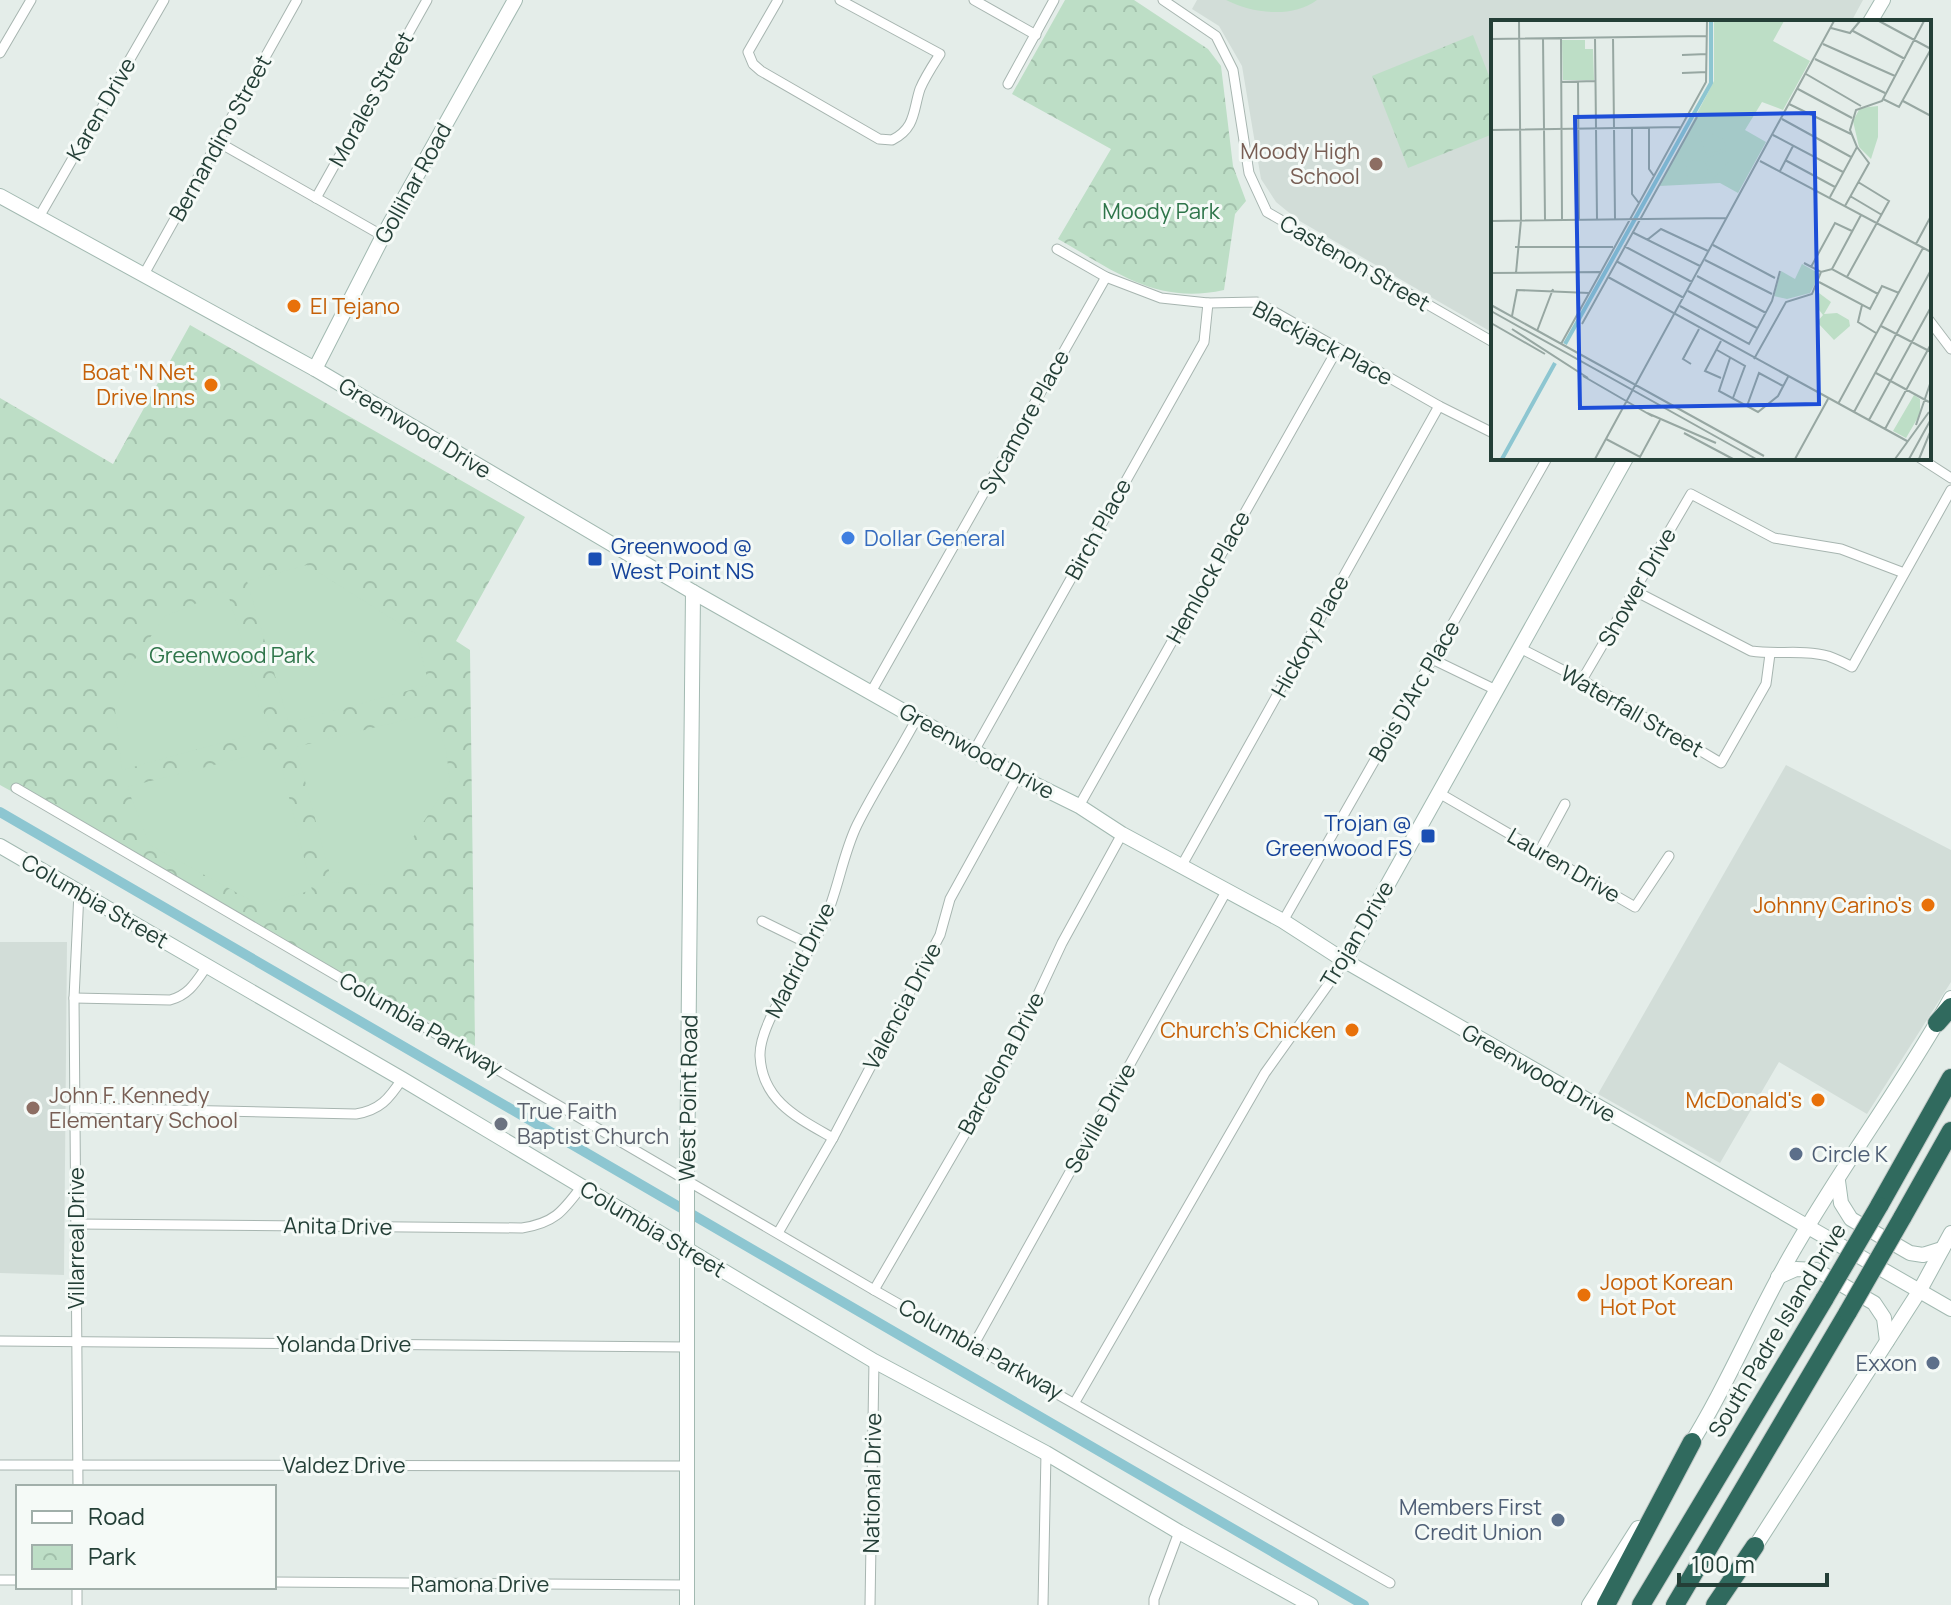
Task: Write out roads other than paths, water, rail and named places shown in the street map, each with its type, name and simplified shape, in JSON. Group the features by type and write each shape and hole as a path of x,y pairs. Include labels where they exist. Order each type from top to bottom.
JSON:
{"highway":[{"path":"1937,1023 1951,1007"},
{"name":"South Padre Island Drive","path":"1641,1605 1825,1298 1951,1078"},
{"path":"1675,1605 1951,1131"},
{"path":"1606,1605 1692,1442"},
{"path":"1718,1605 1755,1546"}],"main road":[{"name":"Gollihar Road","path":"315,369 383,236 515,0"},
{"path":"1871,20 1883,0"},
{"name":"Greenwood Drive","path":"0,196 315,369 693,592 1018,776 1079,806 1122,834 1283,921 1345,961 1951,1309"},
{"name":"Trojan Drive","path":"1345,961 1625,460"},
{"name":"West Point Road","path":"687,1605 687,1187 693,592"},
{"name":"Columbia Street","path":"0,846 582,1186 687,1243 874,1361 1046,1453 1311,1605"},
{"path":"1589,1605 1692,1442 1807,1227 1951,998"},
{"path":"1838,1181 1841,1203 1851,1219 1910,1253 1923,1255 1942,1249"},
{"path":"1755,1546 1920,1290 1951,1233"},
{"path":"1778,1277 1805,1267 1816,1270 1874,1303 1884,1318 1887,1341"}],"street":[{"path":"0,53 31,0"},
{"name":"Karen Drive","path":"39,217 164,0"},
{"name":"Bernandino Street","path":"143,276 297,0"},
{"name":"Morales Street","path":"316,198 427,0"},
{"path":"778,0 748,52 753,64 879,139 892,140 907,128 918,107 919,92 940,54 840,0"},
{"path":"974,0 1036,35"},
{"path":"1008,84 1054,0"},
{"name":"Castenon Street","path":"1163,0 1216,36 1233,70 1249,173 1267,212 1491,341"},
{"path":"218,142 383,236"},
{"name":"Blackjack Place","path":"1057,249 1106,277 1161,298 1208,303 1257,302 1439,406 1491,432"},
{"name":"Sycamore Place","path":"871,692 1106,277"},
{"name":"Birch Place","path":"974,751 1204,342 1208,303"},
{"path":"1931,323 1951,349"},
{"name":"Hemlock Place","path":"1079,806 1338,348"},
{"name":"Hickory Place","path":"1182,865 1439,406"},
{"name":"Bois D'Arc Place","path":"1283,921 1543,460"},
{"path":"1923,460 1951,478"},
{"path":"1635,591 1751,651 1829,656 1852,667 1951,490"},
{"name":"Shower Drive","path":"1582,680 1691,494 1774,538 1841,549 1904,573"},
{"name":"Waterfall Street","path":"1520,648 1582,680 1721,763 1766,684 1770,654"},
{"path":"1432,659 1496,690"},
{"name":"Madrid Drive","path":"833,1138 790,1114 776,1101 766,1083 760,1054 766,1026 813,946 833,898 856,827 917,718"},
{"name":"Valencia Drive","path":"778,1233 833,1138 940,935 950,899 1018,776"},
{"name":"Columbia Parkway","path":"16,788 687,1187 778,1233 1390,1583"},
{"name":"Lauren Drive","path":"1439,793 1635,907 1669,856"},
{"path":"1540,850 1565,804"},
{"name":"Barcelona Drive","path":"874,1290 1005,1065 1062,943 1122,834"},
{"name":"Seville Drive","path":"973,1346 1227,890"},
{"name":"Villarreal Drive","path":"78,1485 74,998 79,892"},
{"path":"762,921 813,946"},
{"name":"Trojan Drive","path":"1075,1402 1265,1073 1345,961"},
{"path":"74,998 170,1000 192,988 207,966"},
{"path":"75,1108 356,1114 378,1108 387,1101 402,1079"},
{"name":"Anita Drive","path":"76,1224 522,1228 538,1226 561,1214 582,1186"},
{"name":"Yolanda Drive","path":"0,1341 687,1347"},
{"name":"National Drive","path":"870,1605 874,1361"},
{"path":"1043,1605 1046,1453"},
{"name":"Valdez Drive","path":"0,1465 687,1466"},
{"path":"1154,1605 1179,1532"},
{"name":"Ramona Drive","path":"276,1582 687,1585"}],"waterway":[{"path":"0,812 1364,1605"}],"place":[{"name":"Moody High School","path":"1376,164"},
{"name":"El Tejano","path":"294,306"},
{"name":"Boat 'N Net Drive Inns","path":"211,385"},
{"name":"Dollar General","path":"848,538"},
{"name":"Greenwood @ West Point NS","path":"595,559"},
{"name":"Trojan @ Greenwood FS","path":"1428,836"},
{"name":"Johnny Carino's","path":"1928,905"},
{"name":"Church's Chicken","path":"1352,1030"},
{"name":"McDonald's","path":"1818,1100"},
{"name":"John F. Kennedy Elementary School","path":"33,1108"},
{"name":"True Faith Baptist Church","path":"501,1124"},
{"name":"Circle K","path":"1796,1154"},
{"name":"Jopot Korean Hot Pot","path":"1584,1295"},
{"name":"Exxon","path":"1933,1363"},
{"name":"Members First Credit Union","path":"1558,1520"}],"park label":[{"name":"Moody Park","path":"1161,211"},
{"name":"Greenwood Park","path":"232,655"}]}
